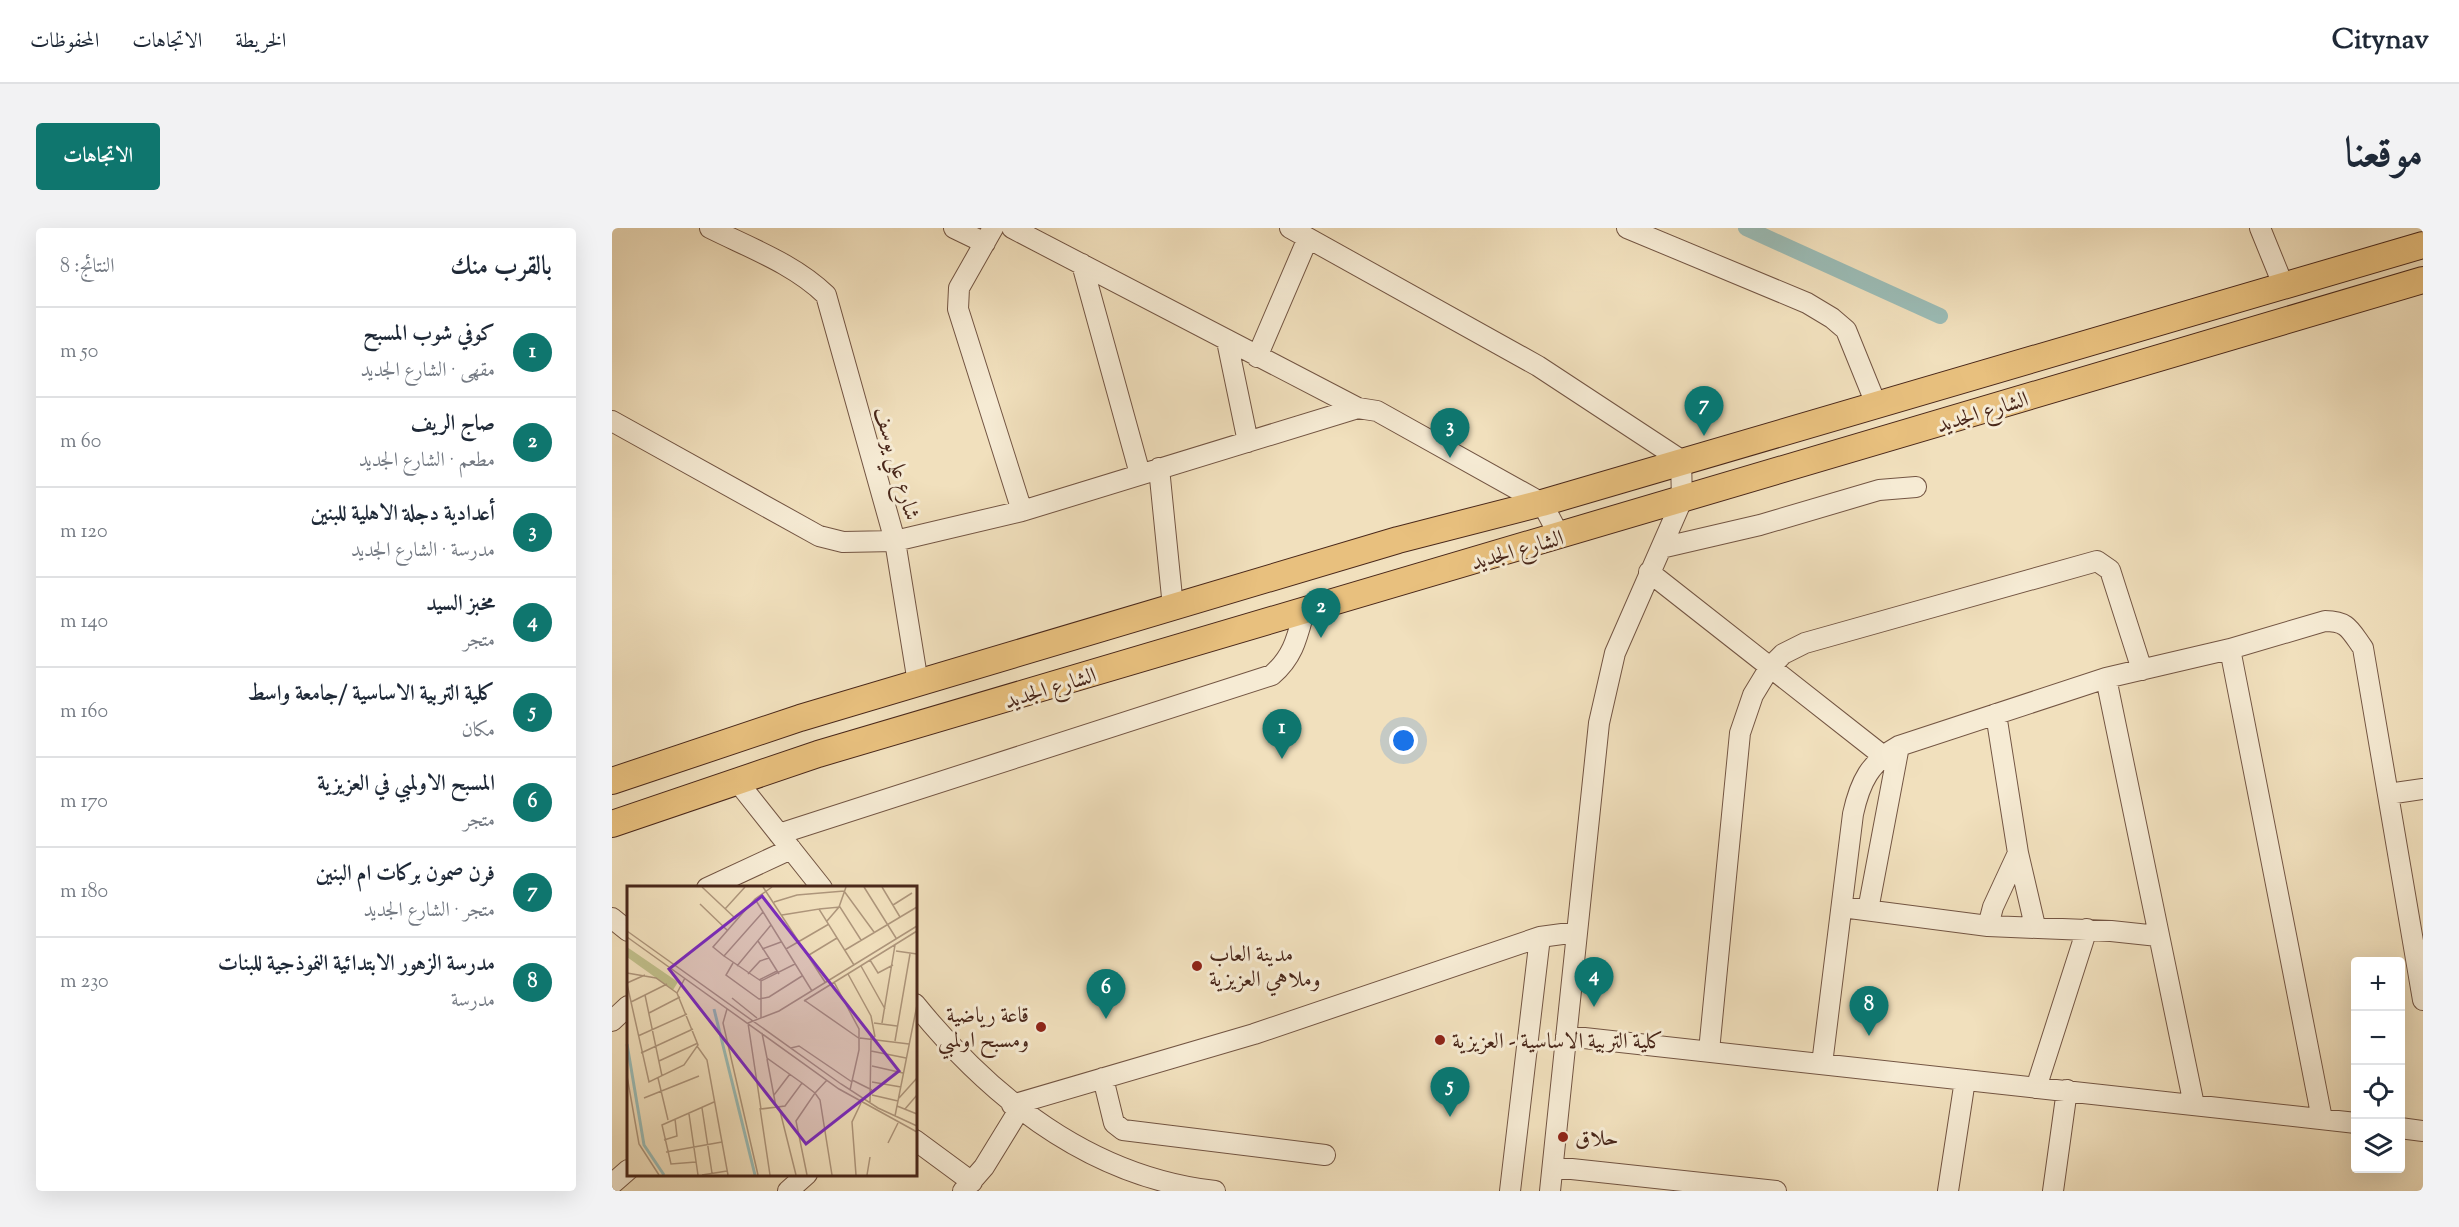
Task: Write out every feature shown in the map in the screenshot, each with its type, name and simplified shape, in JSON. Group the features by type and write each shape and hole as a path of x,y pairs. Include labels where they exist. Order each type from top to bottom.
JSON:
{"main road":[{"name":"الشارع الجديد","path":"612,781 800,718 1398,540 1542,503 1681,460 2423,245"},
{"name":"الشارع الجديد","path":"612,824 818,754 1560,537 2423,280"}],"street":[{"name":"شارع علي يوسف","path":"612,421 819,536 843,542 895,542 826,295 810,280 790,267 710,228"},
{"path":"954,228 989,235 959,288 958,309 1022,511"},
{"path":"1012,228 1358,408 1377,411 1542,503 1560,537"},
{"path":"1290,228 1538,366 1681,460 1682,500 1615,653 1599,723 1552,1190"},
{"path":"1627,228 1807,303 1832,318 1846,330 1876,404"},
{"path":"2260,228 2284,287"},
{"path":"1257,357 1308,238"},
{"path":"1082,264 1140,474"},
{"path":"1227,341 1248,442"},
{"path":"918,683 895,542 1022,511 1358,408"},
{"path":"1159,468 1173,607"},
{"path":"1661,548 1760,525 1879,490 1916,487"},
{"path":"1709,1052 1740,733 1753,695 1770,667 1783,654 1834,633 2097,561 2110,570 2142,670"},
{"path":"1649,572 1770,667 1890,751"},
{"path":"710,886 785,841 1272,675 1285,664 1294,650 1304,612"},
{"path":"1822,1064 1858,789 1865,775 1890,751 2106,678 2230,649 2325,621 2340,621 2349,628 2363,648 2388,794 2415,905 2423,1000"},
{"path":"2230,649 2322,1119"},
{"path":"2106,678 2194,1105"},
{"path":"1996,714 2018,853 2035,927"},
{"path":"1868,910 1890,751"},
{"path":"737,781 820,886"},
{"path":"2388,794 2423,789"},
{"path":"1988,926 1993,908 2018,853"},
{"path":"1842,907 1988,926 2087,929 2158,936"},
{"path":"2036,1088 2087,929"},
{"path":"916,1141 968,1186 1016,1108 1103,1078 1254,1034 1540,938 1577,932"},
{"path":"1510,1191 1540,938"},
{"path":"916,1005 944,1041 1016,1108 1078,1148 1122,1169 1162,1182 1215,1191"},
{"path":"612,1021 627,1007"},
{"path":"1566,1036 2351,1123"},
{"path":"1103,1078 1114,1123 1123,1131 1325,1155"},
{"path":"1948,1191 1965,1080"},
{"path":"2053,1191 2067,1090"},
{"path":"2405,1129 2423,1131"},
{"path":"1553,1167 1776,1191"},
{"path":"612,1184 627,1171"},
{"path":"788,1191 805,1176"}],"waterway":[{"path":"1746,228 1940,316"}],"place":[{"name":"فرن صمون بركات ام البنين","path":"1704,436"},
{"name":"أعدادية دجلة الاهلية للبنين","path":"1450,458"},
{"name":"صاج الريف","path":"1321,638"},
{"name":"كوفي شوب المسبح","path":"1282,759"},
{"name":"مدينة العاب وملاهي العزيزية","path":"1197,966"},
{"name":"مخبز السيد","path":"1594,1007"},
{"name":"المسبح الاولمبي في العزيزية","path":"1106,1019"},
{"name":"قاعة رياضية ومسبح اولمبي","path":"1041,1027"},
{"name":"مدرسة الزهور الابتدائية النموذجية للبنات","path":"1869,1036"},
{"name":"كلية التربية الاساسية - العزيزية","path":"1440,1040"},
{"name":"كلية التربية الاساسية /جامعة واسط","path":"1450,1117"},
{"name":"حلاق","path":"1563,1137"}]}
